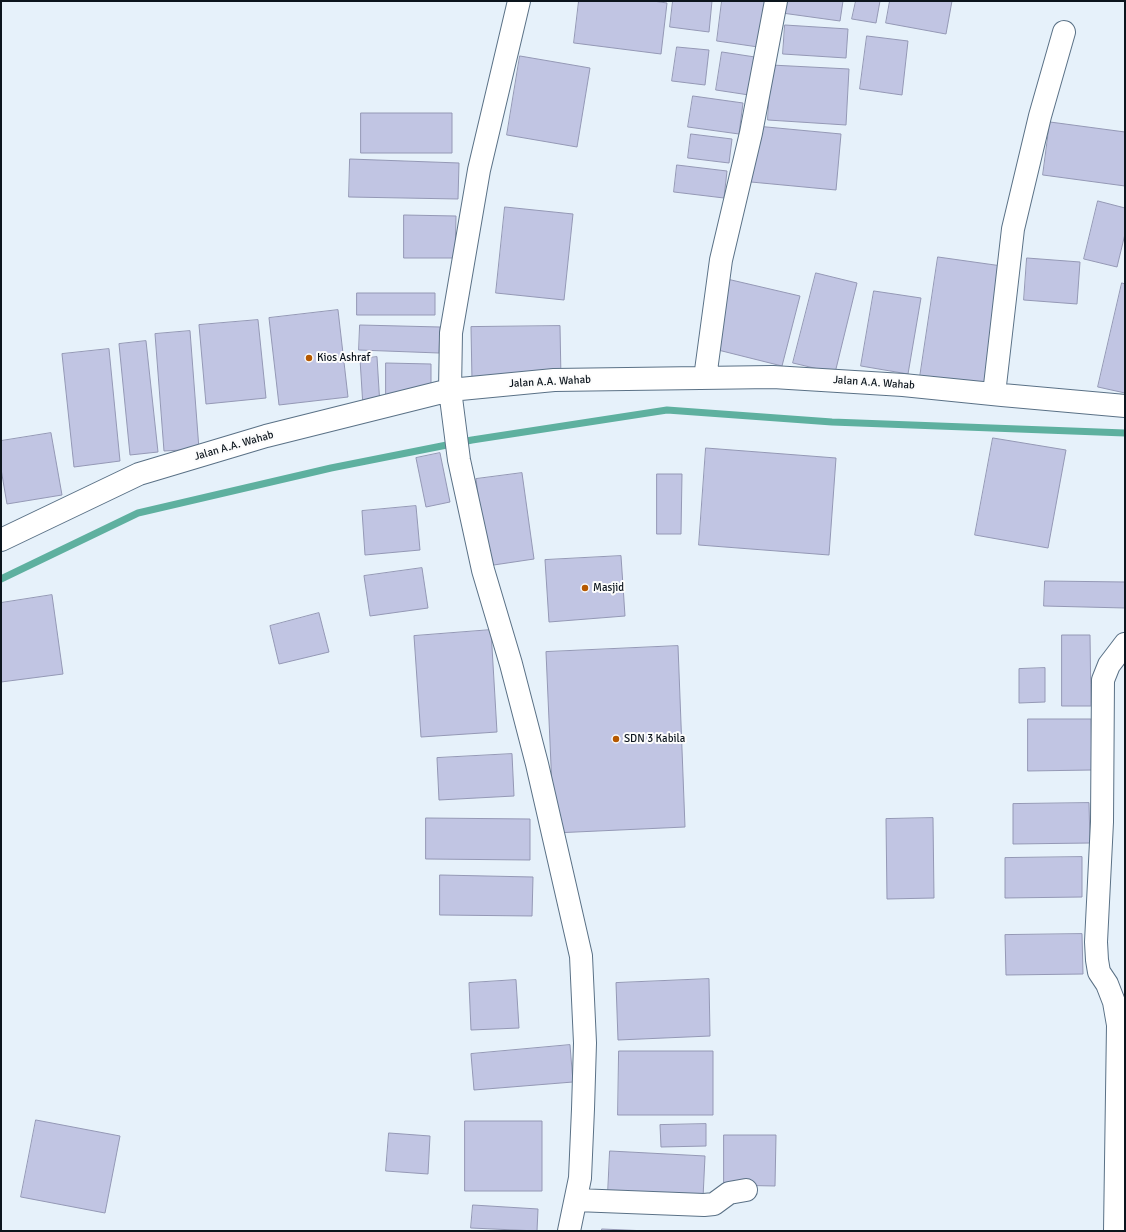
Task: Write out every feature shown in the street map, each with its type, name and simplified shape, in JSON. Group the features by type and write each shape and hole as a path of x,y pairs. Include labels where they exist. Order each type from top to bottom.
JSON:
{"street":[{"path":"519,1 479,170 451,333 450,390 459,460 482,570 521,702 582,956 585,1043 580,1178 569,1231"},
{"path":"705,378 721,260 752,133 776,1"},
{"path":"994,394 1013,229 1040,116 1064,32"},
{"name":"Jalan A.A. Wahab","path":"1,540 139,474 266,436 450,390 554,380 773,377 904,385 1125,406"},
{"path":"1115,1231 1118,1025 1114,1002 1098,967 1096,942 1102,822 1103,680 1109,665 1125,644"},
{"path":"576,1200 704,1205 714,1204 729,1193 746,1190"}],"building":[{"path":"579,1 653,1 667,3 661,54 574,43"},
{"path":"673,1 712,1 709,32 670,27"},
{"path":"722,1 772,1 765,48 717,41"},
{"path":"783,1 843,1 840,21 782,13"},
{"path":"856,1 880,1 876,23 852,19"},
{"path":"890,1 952,1 946,34 886,23"},
{"path":"785,25 848,29 846,58 783,54"},
{"path":"867,36 908,41 902,95 860,89"},
{"path":"677,47 709,50 705,85 672,81"},
{"path":"722,52 755,57 749,95 716,90"},
{"path":"520,56 590,68 577,147 507,135"},
{"path":"771,65 849,69 846,125 768,120"},
{"path":"693,96 743,103 739,134 688,127"},
{"path":"361,113 452,113 452,153 361,153"},
{"path":"1050,122 1125,132 1125,186 1043,175"},
{"path":"756,126 841,134 836,190 751,182"},
{"path":"691,134 732,139 729,163 688,158"},
{"path":"350,159 459,163 458,199 349,197"},
{"path":"677,165 727,171 724,198 674,192"},
{"path":"1098,201 1125,208 1125,234 1117,267 1084,259"},
{"path":"505,207 573,214 564,300 496,293"},
{"path":"404,215 456,216 455,258 404,258"},
{"path":"938,257 1002,266 985,386 920,377"},
{"path":"1027,258 1080,262 1077,304 1024,300"},
{"path":"816,273 857,283 835,373 793,363"},
{"path":"727,279 800,296 782,366 710,348"},
{"path":"1122,283 1125,284 1125,393 1098,387"},
{"path":"874,291 921,298 908,374 861,366"},
{"path":"357,293 435,293 435,315 357,315"},
{"name":"Kios Ashraf","path":"338,310 348,397 279,405 269,318"},
{"path":"258,320 266,398 206,404 199,325"},
{"path":"360,325 440,327 439,353 359,350"},
{"path":"560,326 561,379 472,381 471,327"},
{"path":"190,331 199,449 164,451 155,334"},
{"path":"146,341 158,452 130,455 119,344"},
{"path":"109,349 120,461 74,467 62,354"},
{"path":"377,357 380,406 363,407 360,359"},
{"path":"386,363 431,364 431,397 386,397"},
{"path":"51,433 62,495 7,504 1,469 1,441"},
{"path":"993,438 1066,450 1048,548 975,535"},
{"path":"706,448 836,458 829,555 699,545"},
{"path":"440,453 450,502 426,507 416,458"},
{"path":"522,473 534,559 487,566 476,479"},
{"path":"657,474 682,474 681,534 657,534"},
{"path":"416,506 420,550 365,555 362,511"},
{"name":"Masjid","path":"621,556 625,616 549,622 545,560"},
{"path":"422,568 428,608 370,616 364,576"},
{"path":"1045,581 1125,582 1125,608 1044,606"},
{"path":"52,595 63,674 1,682 1,603"},
{"path":"319,613 329,652 279,664 270,626"},
{"path":"491,630 497,732 421,737 414,636"},
{"path":"1062,635 1090,635 1091,706 1062,706"},
{"name":"SDN 3 Kabila","path":"678,646 685,827 554,833 546,652"},
{"path":"1045,668 1045,702 1019,703 1019,669"},
{"path":"1028,719 1091,719 1092,770 1028,771"},
{"path":"512,754 514,796 439,800 437,758"},
{"path":"1089,803 1090,843 1013,844 1013,804"},
{"path":"426,818 530,819 530,860 426,859"},
{"path":"933,818 934,898 887,899 886,819"},
{"path":"1082,857 1082,897 1005,898 1005,858"},
{"path":"440,875 533,877 532,916 440,915"},
{"path":"1082,934 1083,974 1006,975 1005,935"},
{"path":"709,979 710,1036 618,1040 616,983"},
{"path":"516,980 519,1028 471,1030 469,983"},
{"path":"570,1045 573,1082 474,1090 471,1054"},
{"path":"619,1051 713,1051 713,1115 618,1115"},
{"path":"36,1120 120,1136 105,1213 21,1197"},
{"path":"465,1121 542,1121 542,1191 465,1191"},
{"path":"706,1124 706,1146 661,1147 660,1125"},
{"path":"389,1133 430,1136 428,1174 386,1171"},
{"path":"724,1135 776,1135 775,1186 724,1185"},
{"path":"610,1151 705,1156 703,1198 608,1194"},
{"path":"473,1205 538,1209 537,1231 471,1228"},
{"path":"602,1229 648,1231 602,1231"}],"waterway":[{"path":"1,579 138,513 331,468 472,440 667,410 832,422 1125,433"}],"place":[{"name":"Kios Ashraf","path":"309,358"},
{"name":"Masjid","path":"585,588"},
{"name":"SDN 3 Kabila","path":"616,739"}]}
